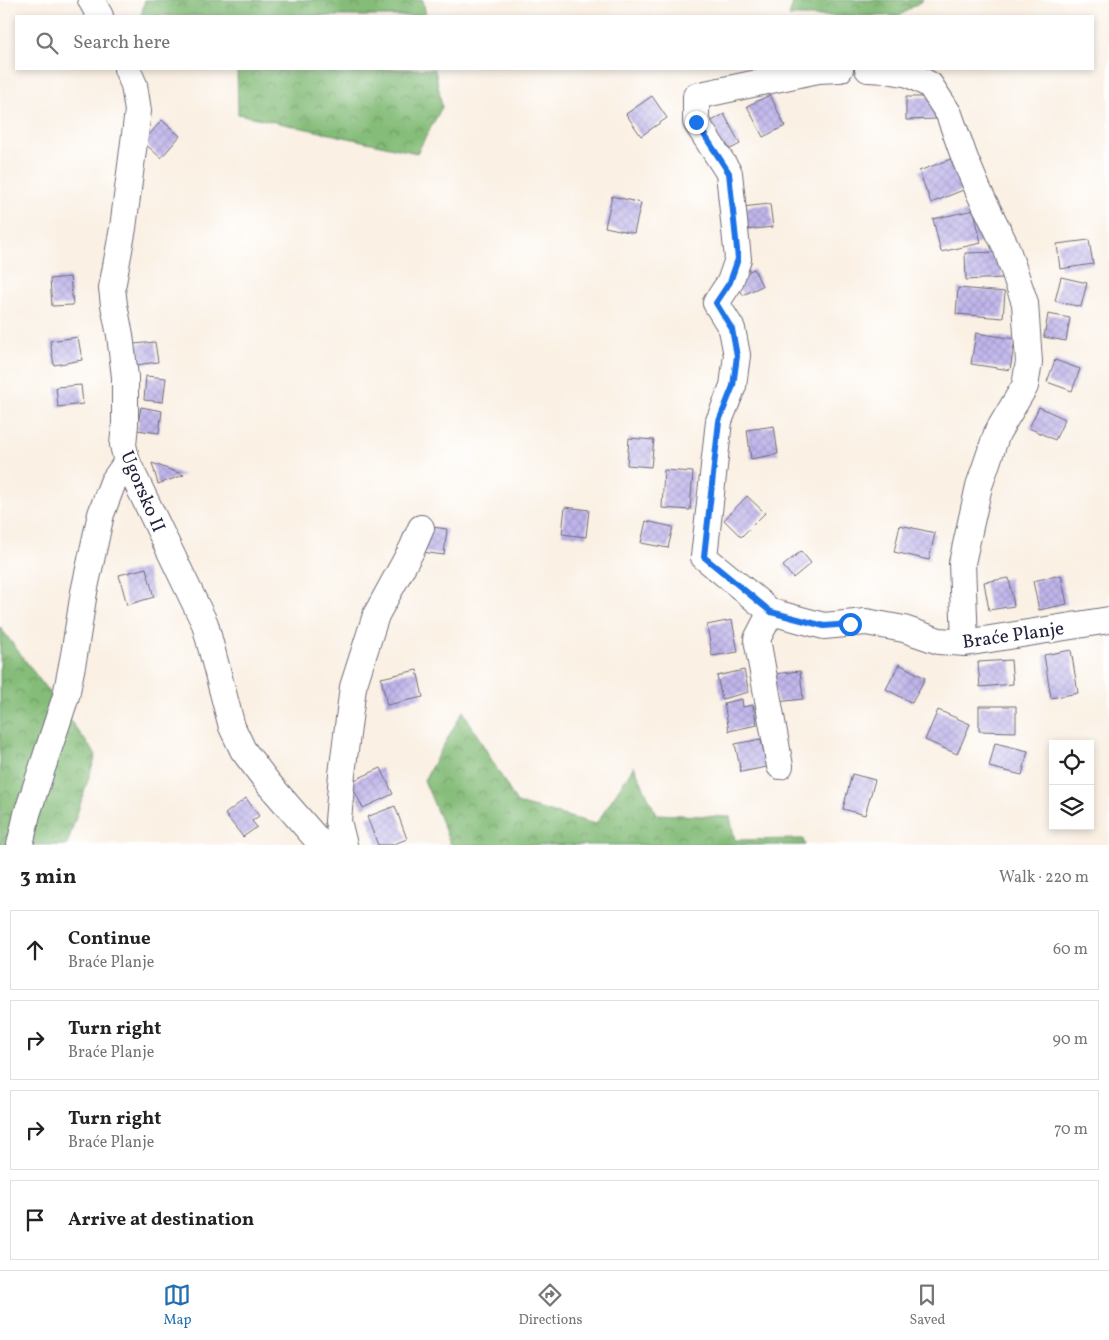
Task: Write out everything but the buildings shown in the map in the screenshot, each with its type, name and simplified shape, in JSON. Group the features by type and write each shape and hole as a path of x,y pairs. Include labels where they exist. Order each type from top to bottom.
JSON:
{"street":[{"path":"91,0 99,15"},
{"name":"Ugorsko II","path":"127,70 134,85 138,111 123,228 112,288 125,377 123,444 127,462 205,624 232,727 243,750 268,783 322,845"},
{"name":"Braće Planje","path":"824,70 696,96 696,122 729,173 738,259 730,282 716,303 732,329 737,356 733,386 719,421 704,557 771,612 824,626 866,622 904,629 939,642 964,643 1109,620"},
{"path":"887,70 909,74 930,85 949,114 979,192 1006,247 1025,303 1029,362 1026,386 997,433 979,486 962,563 964,643"},
{"path":"20,845 27,814 66,696 84,592 101,514 113,482 127,462"},
{"path":"344,845 338,821 353,687 376,615 412,549 421,528"},
{"path":"771,612 757,639 780,766"}],"green space":[{"path":"145,0 423,0 426,15 141,15"},
{"path":"794,0 923,0 900,15 789,15"},
{"path":"237,70 435,70 442,107 417,153 238,114"},
{"path":"0,627 96,755 67,845 0,845"},
{"path":"463,711 517,803 596,824 634,766 656,814 730,817 735,840 803,839 805,845 451,845 424,780"}],"route":[{"path":"696,122 729,173 738,259 730,282 716,303 732,329 737,356 733,386 719,421 704,557 771,612 824,626 850,624"}]}
